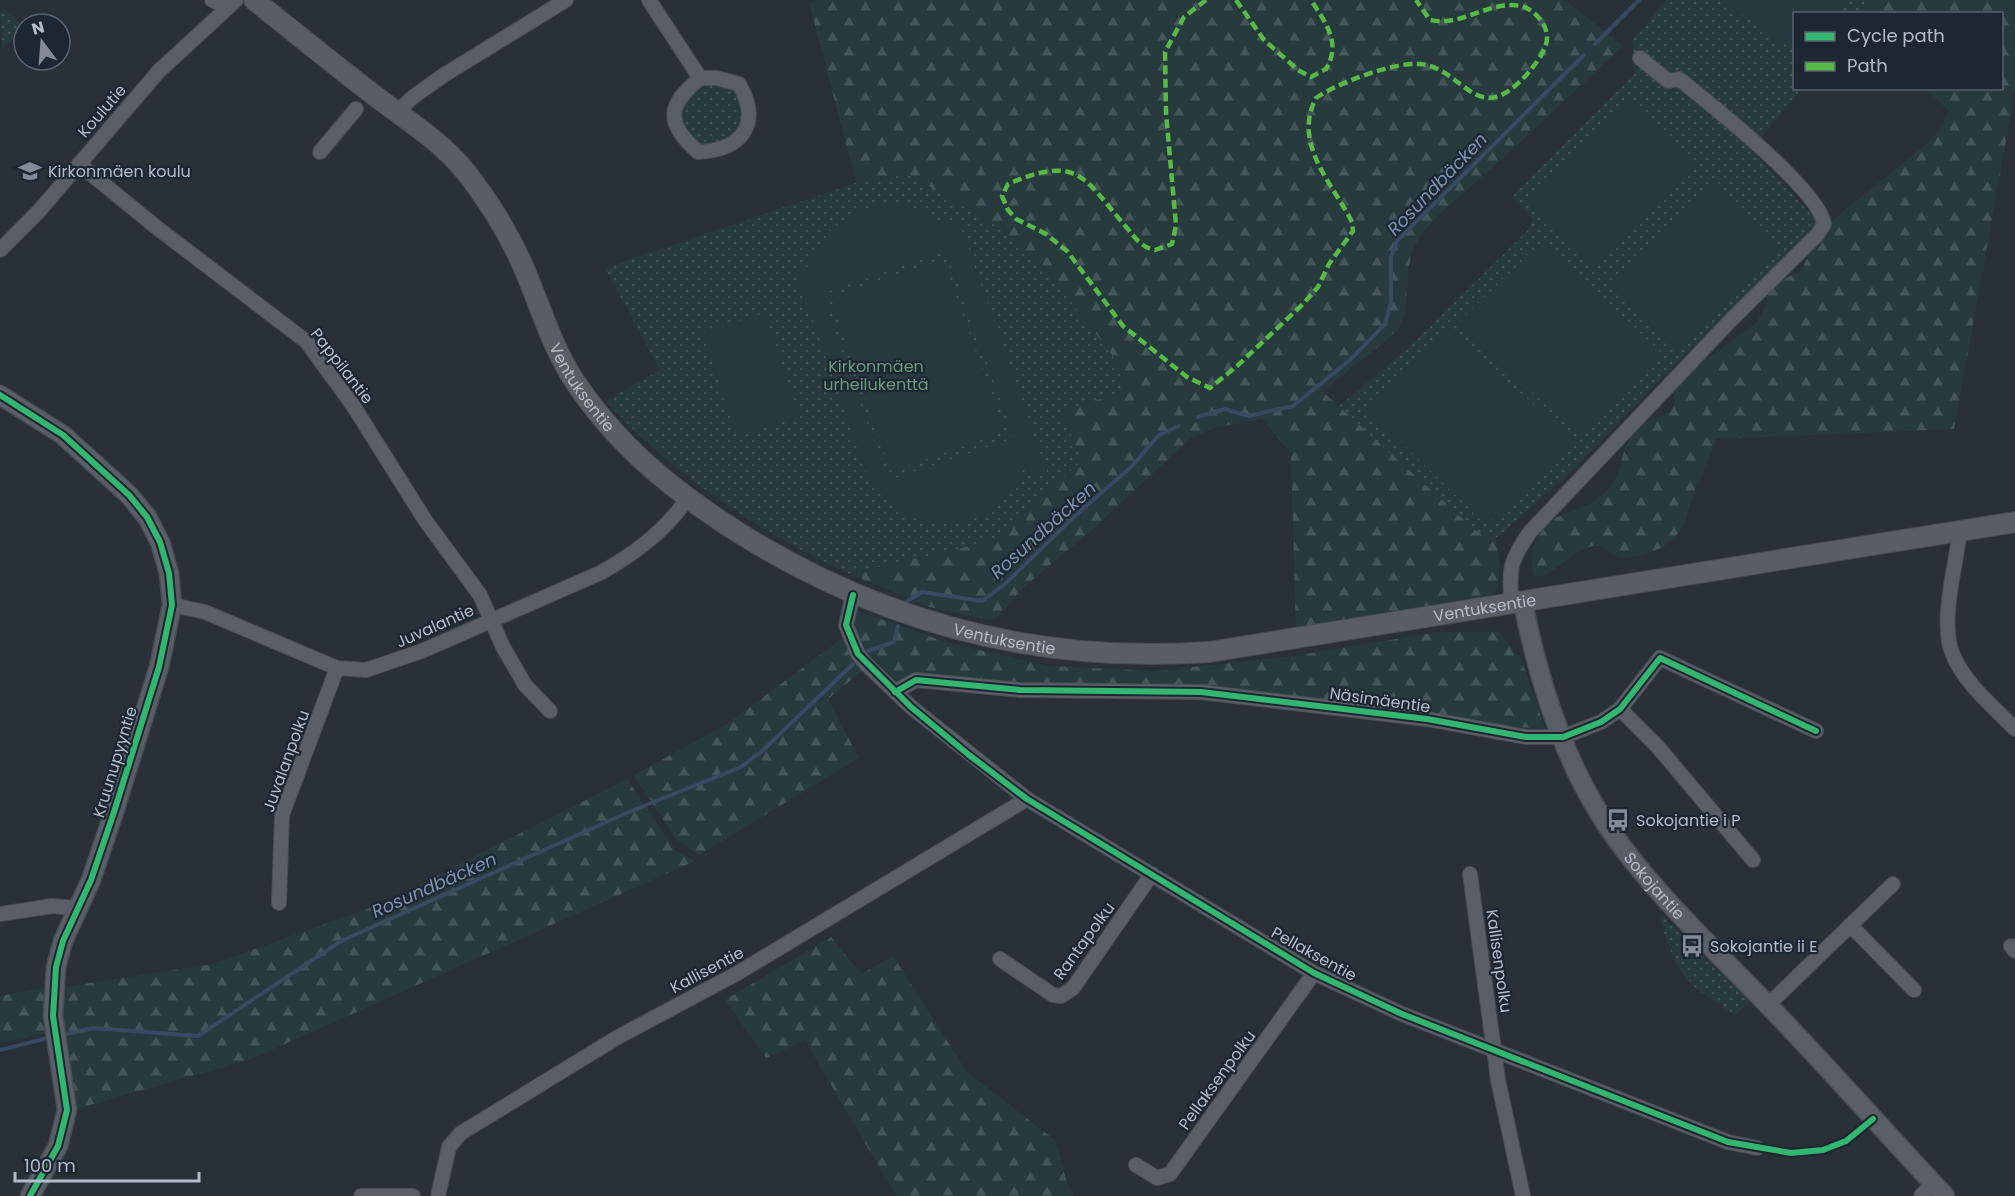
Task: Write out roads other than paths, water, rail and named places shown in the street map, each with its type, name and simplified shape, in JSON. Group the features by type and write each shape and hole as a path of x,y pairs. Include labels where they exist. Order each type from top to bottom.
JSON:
{"main road":[{"name":"Ventuksentie","path":"254,0 450,155 480,193 513,244 564,363 600,417 620,439 687,499 782,559 853,595 913,617 989,638 1053,649 1122,654 1209,652 1518,604 2015,522"}],"street":[{"path":"212,0 232,4"},
{"path":"397,112 413,97 444,75 566,0"},
{"path":"649,0 700,78"},
{"name":"Koulutie","path":"0,249 39,211 159,71 232,4"},
{"path":"1518,604 1509,574 1512,560 1530,532 1707,345 1818,234 1824,224 1818,206 1803,190 1709,104 1679,80 1668,81 1640,58"},
{"path":"700,78 717,78 739,84 746,96 750,119 742,135 728,145 712,151 698,152 690,144 675,119 674,105 679,96 700,78"},
{"path":"320,152 356,109"},
{"name":"Pappilantie","path":"79,164 156,227 307,342 354,407 425,520 480,595 517,673 525,685 550,711"},
{"name":"Kruunupyyntie","path":"0,395 63,435 129,495 147,517 160,542 169,573 172,605 159,667 114,812 91,880 77,908 56,967 54,1025 67,1110 58,1146 30,1196"},
{"name":"Juvalantie","path":"172,605 205,612 336,668 352,671 380,666 422,651 620,562 654,534 687,499"},
{"path":"1960,531 1948,628 1952,654 1976,689 2015,729"},
{"name":"Pellaksentie","path":"853,595 847,613 850,638 858,654 895,692 969,755 1027,799 1314,973 1402,1014 1495,1052 1728,1142 1757,1148"},
{"name":"Sokojantie","path":"1518,604 1563,737 1585,788 1616,837 1685,919 1768,1005 1933,1192"},
{"name":"Näsimäentie","path":"895,692 916,680 1020,690 1201,692 1427,719 1526,737 1563,737 1601,722 1620,709 1660,658 1816,731"},
{"name":"Juvalanpolku","path":"279,903 282,815 336,668"},
{"path":"1620,709 1658,747 1753,860"},
{"name":"Kallisentie","path":"438,1196 449,1147 461,1133 608,1043 736,974 1027,799"},
{"name":"Rantapolku","path":"1000,959 1053,995 1066,994 1073,988 1152,874"},
{"name":"Kallisenpolku","path":"1470,874 1498,1080 1523,1196"},
{"path":"1768,1005 1893,884"},
{"path":"0,914 52,906 77,908"},
{"path":"1850,925 1914,990"},
{"name":"Pellaksenpolku","path":"1136,1165 1156,1178 1170,1174 1314,973"},
{"path":"361,1196 413,1196"}],"waterway":[{"name":"Rosundbäcken","path":"1595,44 1639,0"},
{"name":"Rosundbäcken","path":"1198,417 1225,409 1249,416 1293,406 1350,360 1385,324 1391,302 1391,257 1397,241 1584,55"},
{"name":"Rosundbäcken","path":"907,601 922,592 982,601 1005,584 1077,514 1131,467 1159,435 1179,426"},
{"path":"868,651 894,642 898,626"},
{"name":"Rosundbäcken","path":"62,1035 93,1028 198,1036 341,941 631,811 741,767 761,752 853,664"},
{"name":"Rosundbäcken","path":"0,1050 52,1037"}],"place":[{"name":"Kirkonmäen koulu","path":"30,171"},
{"name":"Sokojantie i P","path":"1618,820"},
{"name":"Sokojantie ii E","path":"1692,946"}],"park label":[{"name":"Kirkonmäen urheilukenttä","path":"876,375"}]}
